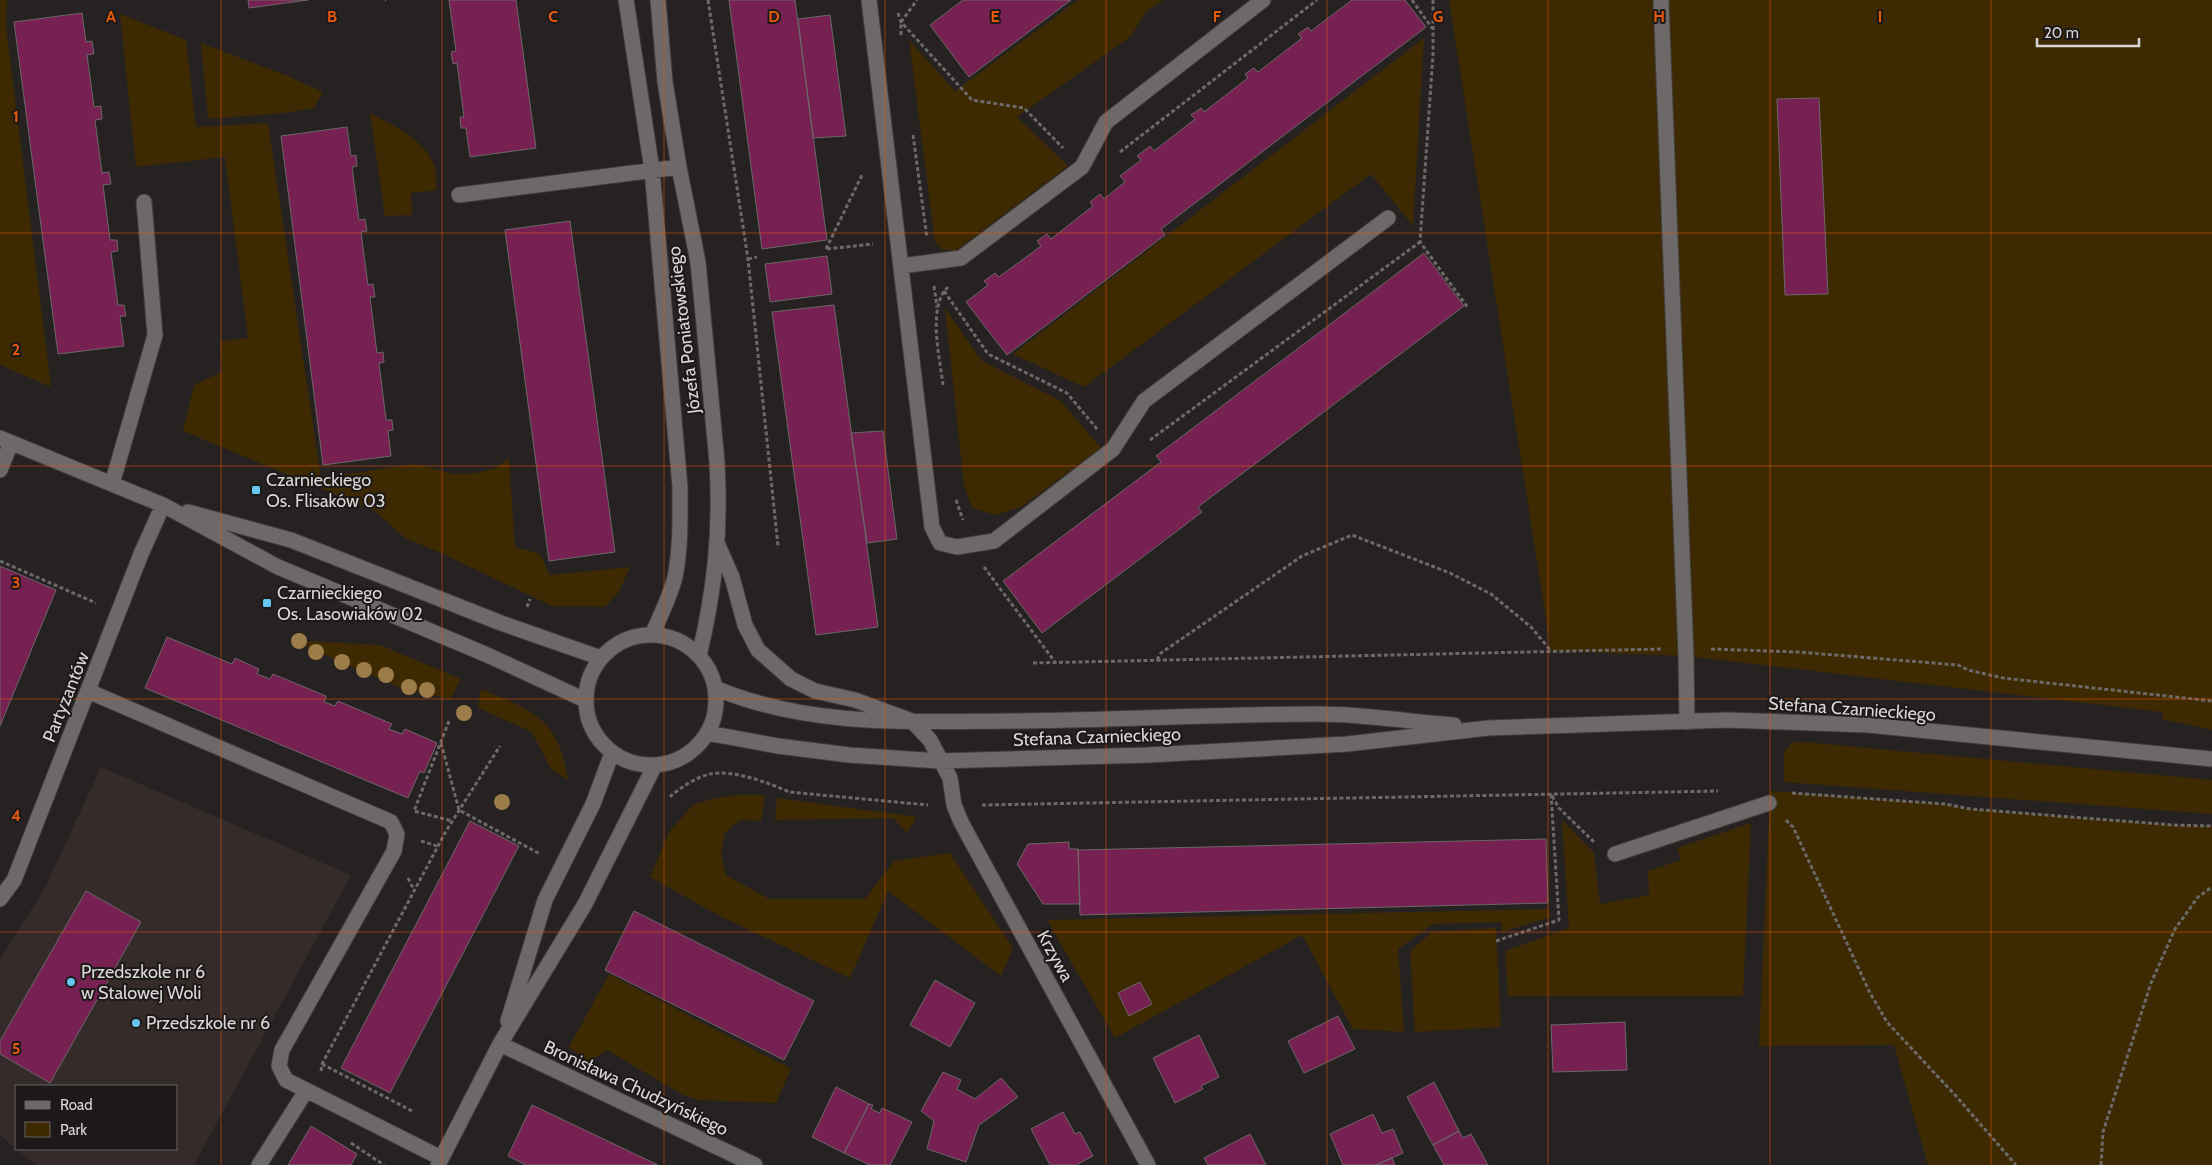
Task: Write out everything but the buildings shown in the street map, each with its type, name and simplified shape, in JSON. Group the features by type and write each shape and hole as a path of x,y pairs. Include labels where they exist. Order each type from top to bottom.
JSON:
{"street":[{"name":"Józefa Poniatowskiego","path":"626,0 652,170 671,376 680,514 674,578 666,604 652,634"},
{"name":"Józefa Poniatowskiego","path":"658,0 665,82 679,167 698,262 710,376 719,492 711,607 699,656"},
{"path":"869,0 932,527 940,542 957,547 994,541 1113,449 1144,401 1388,218"},
{"path":"901,266 961,258 1082,167 1106,122 1263,0"},
{"path":"1661,0 1686,649 1687,722"},
{"path":"459,195 679,167"},
{"path":"112,484 155,335 144,202"},
{"path":"0,470 6,441 163,505 278,568 484,654 585,700"},
{"path":"163,505 291,540 501,623 601,658"},
{"name":"Partyzantów","path":"0,899 14,880 120,613 141,554 163,505"},
{"path":"717,542 732,577 745,625 758,650 777,669 791,679 815,691 855,700 912,721"},
{"path":"652,634 678,641 699,656 710,671 715,688 716,704 714,719 707,733 694,749 676,761 655,765 640,765 612,753 598,738 588,720 585,700 587,685 601,658 615,645 632,637 652,634"},
{"name":"Stefana Czarnieckiego","path":"715,688 742,700 768,707 816,716 856,720 1079,720 1321,714 1488,728"},
{"path":"88,691 391,822 397,834 394,851 282,1050 279,1066 286,1080 440,1162 500,1044 585,904 655,765"},
{"name":"Stefana Czarnieckiego","path":"707,733 849,756 940,761 1148,755 1347,744 1488,728 1727,720 1868,725 2212,759"},
{"name":"Krzywa","path":"912,721 930,740 950,778 954,806 961,822 1148,1165"},
{"path":"500,1044 545,900 593,804 612,753"},
{"path":"1615,854 1770,803"},
{"name":"Bronisława Chudzyńskiego","path":"500,1044 755,1165"},
{"path":"260,1165 313,1094"}],"path":[{"path":"708,0 748,259 778,546"},
{"path":"901,38 900,22 916,0"},
{"path":"900,22 972,100 1024,108 1090,175 1317,0"},
{"path":"1412,0 1433,29"},
{"path":"1433,0 1433,29 1420,242 1468,308"},
{"path":"913,132 937,308 936,326 944,393"},
{"path":"1145,444 1420,242"},
{"path":"748,259 757,257"},
{"path":"937,308 944,290 949,285"},
{"path":"944,290 988,354 1067,392 1113,449"},
{"path":"955,490 956,500 972,545 989,576 1055,662"},
{"path":"1157,660 1161,653 1302,556 1352,534 1450,573 1491,594 1531,627 1551,651"},
{"path":"0,561 120,613"},
{"path":"989,576 993,567"},
{"path":"1033,663 1686,649 1798,652 1958,665 1968,670 2003,678 2212,701"},
{"path":"450,721 414,811 452,821"},
{"path":"441,743 459,810 540,854"},
{"path":"313,1094 322,1064 452,821 500,746"},
{"path":"667,799 702,776 711,773 726,774 770,783 789,792 918,805 954,806 1725,791"},
{"path":"1789,793 1944,804 1970,809 2164,825 2212,826"},
{"path":"1551,794 1559,808 1603,852 1615,854"},
{"path":"1496,941 1558,920 1551,794"},
{"path":"1770,803 1793,827 1870,993 1887,1022 1956,1096 2016,1165"},
{"path":"2101,1165 2103,1132 2152,983 2175,929 2198,897 2212,887"},
{"path":"322,1064 414,1112"}],"shaded area":[{"name":"Przedszkole nr 6","path":"101,767 351,875 194,1165 35,1165 17,1150 178,1150 178,1085 15,1085 15,1148 0,1135 0,959 45,888"}],"green space":[{"path":"0,0 7,0 6,27 51,387 0,365"},
{"path":"1078,0 1164,0 1147,11 1130,37 1017,117 1068,166 955,251 941,249 935,242 909,40 955,91"},
{"path":"1449,0 2212,0 2212,730 2162,719 2162,712 1686,656 1551,651"},
{"path":"120,14 186,40 196,127 268,123 321,478 415,464 454,474 477,473 496,468 509,458 515,547 540,554 550,575 630,567 619,592 605,607 552,606 441,553 405,538 375,511 183,431 194,385 222,372 220,341 248,338 225,157 136,167"},
{"path":"1424,38 1413,226 1371,174 1084,387 1013,354"},
{"path":"201,43 288,76 323,92 314,108 285,113 208,119"},
{"path":"370,113 408,134 424,149 435,167 437,190 411,193 412,215 385,216"},
{"path":"945,308 982,361 1061,401 1101,448 1021,507 995,515 972,508 964,486"},
{"path":"291,640 380,645 461,679 450,699 401,688"},
{"path":"481,689 516,704 541,720 558,742 568,780 551,769 532,732 478,708"},
{"path":"1792,742 2212,780 2212,814 1784,782 1784,752"},
{"path":"1770,791 1945,804 1970,809 2173,825 2212,826 2212,1165 1928,1165 1894,1045 1759,1046"},
{"path":"765,795 761,821 740,820 725,833 721,854 726,875 769,899 865,899 894,861 950,853 1013,948 1001,976 888,891 850,978 718,915 650,877 669,832 693,805 715,798"},
{"path":"777,798 917,817 907,833 893,818 775,820"},
{"path":"1562,820 1594,853 1600,904 1649,895 1648,871 1681,860 1677,848 1751,823 1743,996 1508,996 1505,951 1569,928"},
{"path":"1549,909 1550,917 1502,932 1501,922 1433,924 1398,949 1404,1032 1353,1029 1302,935 1115,1038 1047,920"},
{"path":"1496,928 1501,1027 1415,1032 1410,951 1432,932"},
{"path":"609,974 791,1069 776,1103 698,1100 683,1095 607,1050 589,1062 569,1047"}],"place":[{"name":"Czarnieckiego Os. Flisaków 03","path":"256,490"},
{"name":"Czarnieckiego Os. Lasowiaków 02","path":"267,603"},
{"name":"Przedszkole nr 6 w Stalowej Woli","path":"71,982"},
{"name":"Przedszkole nr 6","path":"136,1023"}]}
